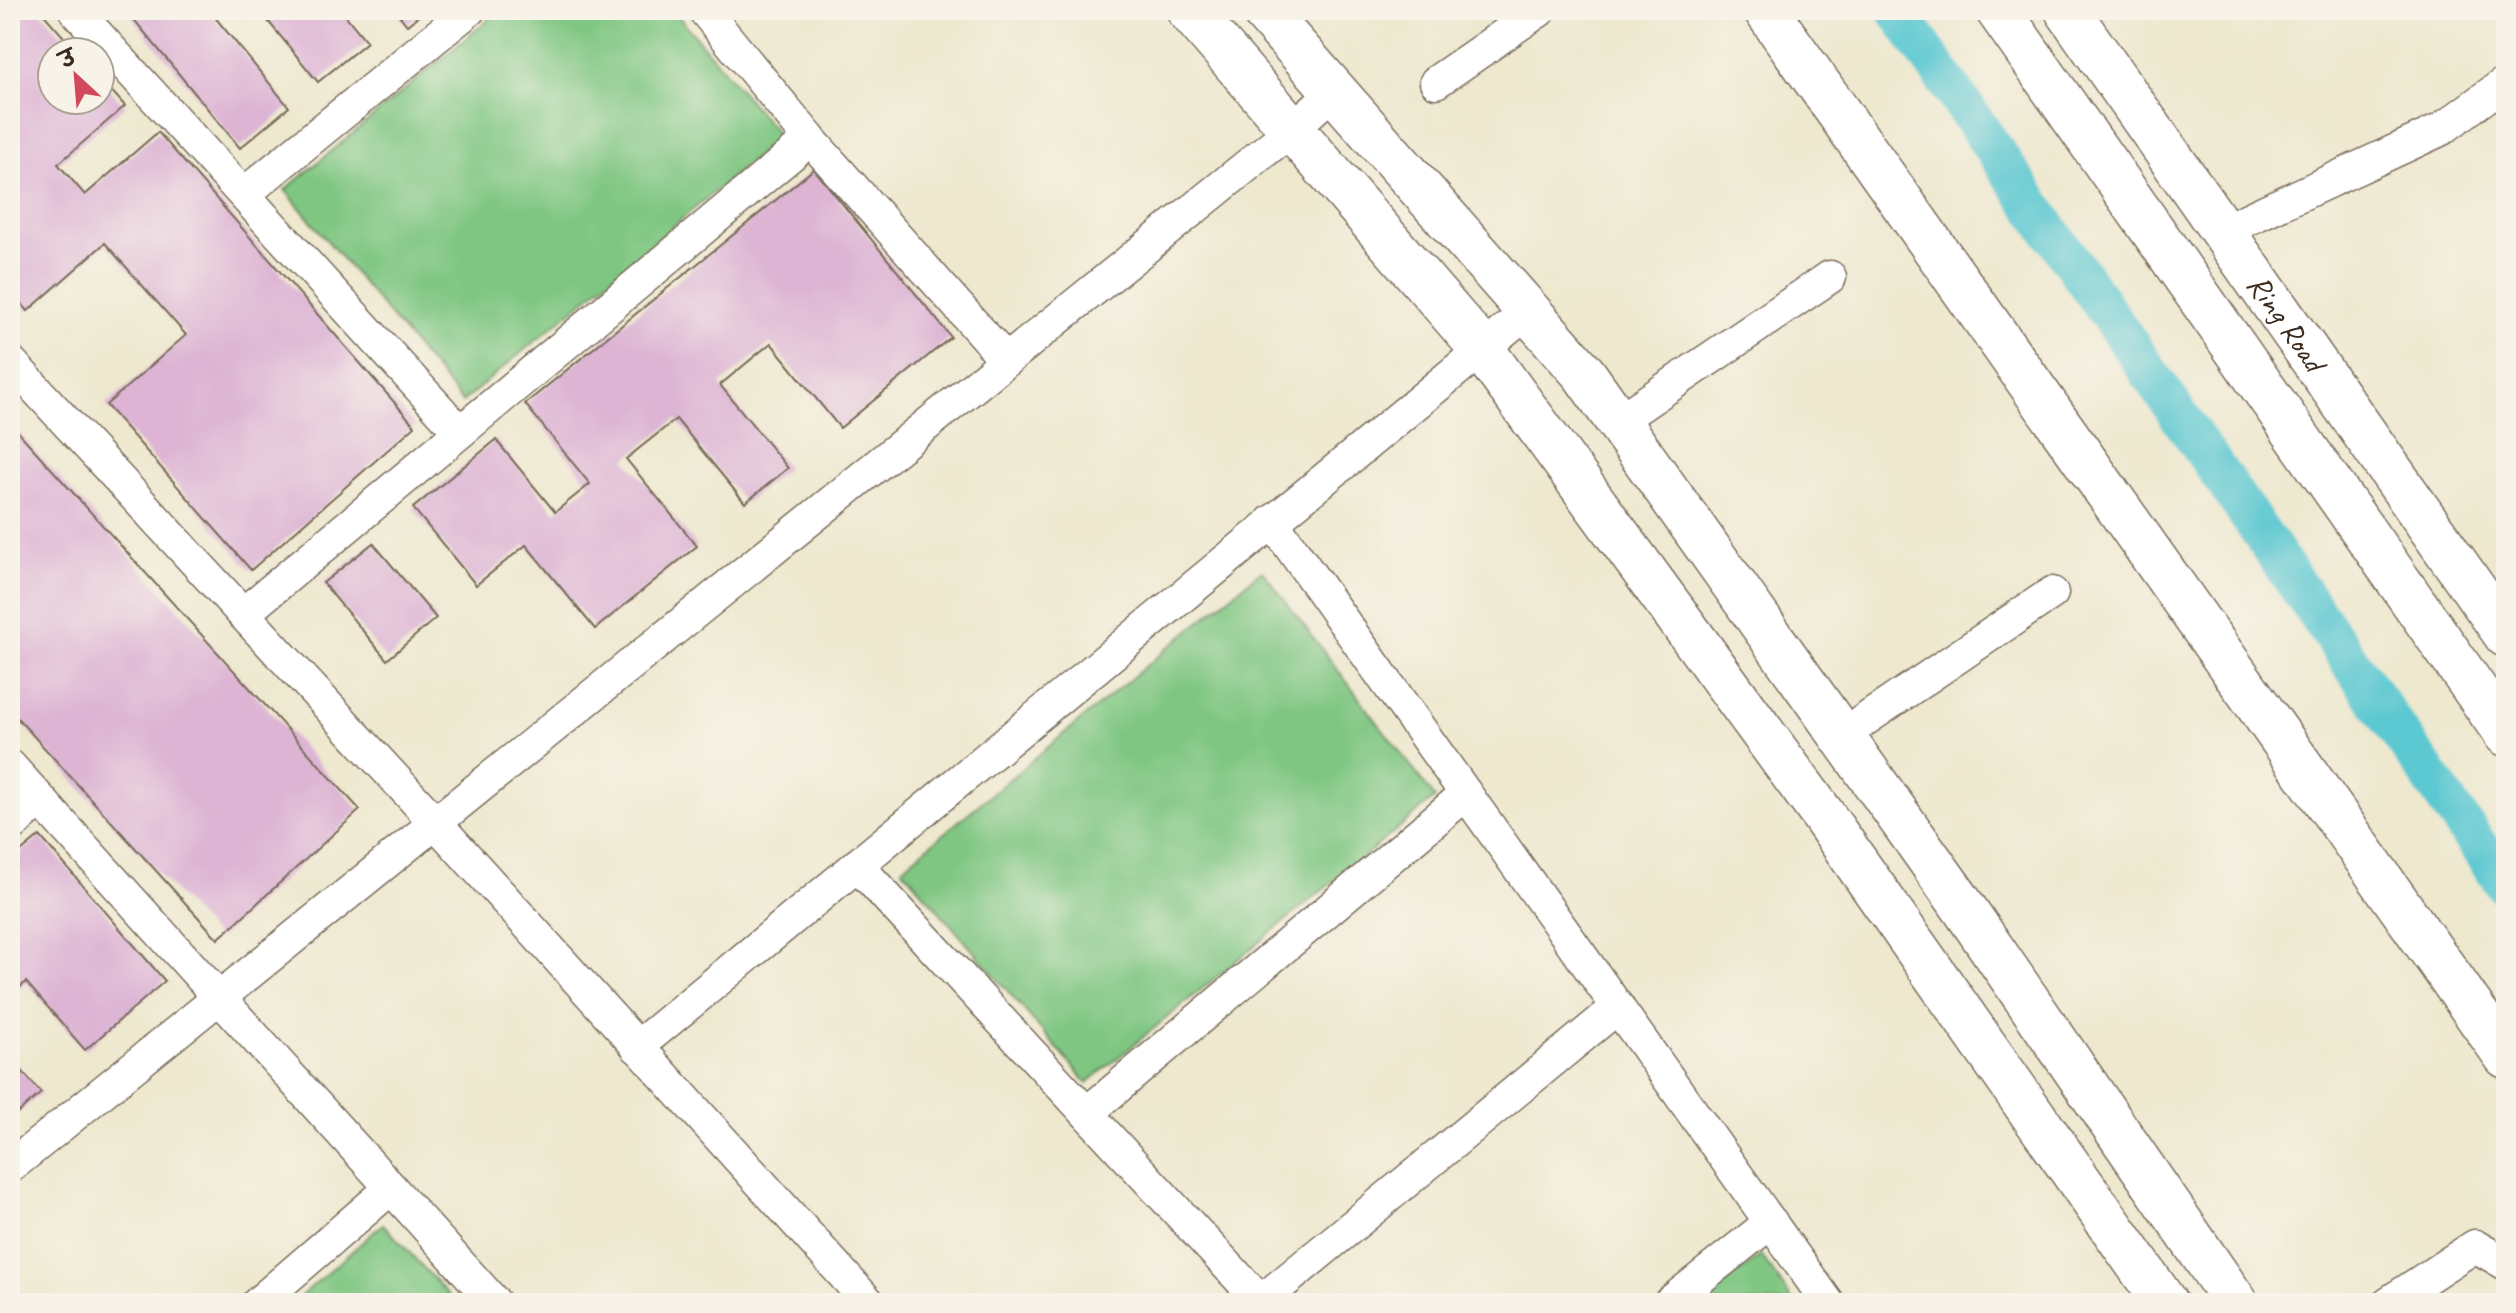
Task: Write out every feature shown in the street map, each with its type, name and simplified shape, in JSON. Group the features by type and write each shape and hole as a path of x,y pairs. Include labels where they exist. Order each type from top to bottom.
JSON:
{"street":[{"path":"75,10 460,432"},
{"path":"244,194 469,10"},
{"path":"704,10 810,139 1005,359"},
{"path":"1189,10 1481,348 1813,801 2165,1303"},
{"path":"1263,10 1584,374 1841,736 2236,1303"},
{"path":"1436,82 1540,10"},
{"path":"1766,10 2506,1056"},
{"path":"1998,10 2506,734"},
{"name":"Ring Road","path":"2067,10 2506,635"},
{"path":"2222,231 2442,129 2506,82"},
{"path":"10,1167 1291,130 1334,91"},
{"path":"243,614 810,139"},
{"path":"1618,421 1830,277"},
{"path":"637,1047 1528,311"},
{"path":"10,361 435,822 869,1303"},
{"path":"1272,521 1828,1303"},
{"path":"1841,736 2052,593"},
{"path":"10,766 495,1303"},
{"path":"1087,1113 1466,794"},
{"path":"10,827 40,799"},
{"path":"857,865 1261,1303 1618,1007"},
{"path":"258,1303 391,1188"},
{"path":"1669,1303 1771,1222"},
{"path":"2388,1303 2475,1246 2506,1264"}],"green space":[{"path":"500,10 673,10 780,137 462,402 285,190"},
{"path":"1262,570 1435,798 1087,1083 902,868"},
{"path":"383,1224 456,1303 293,1303"},
{"path":"1761,1255 1794,1303 1702,1303"}],"building":[{"path":"10,10 40,10 63,36 36,36 36,116 113,116 58,164 85,195 158,132 415,426 251,570 106,405 186,335 105,243 28,311 10,290"},
{"path":"126,10 209,10 289,107 240,148"},
{"path":"259,10 341,10 367,42 318,82"},
{"path":"395,10 426,10 407,25"},
{"path":"116,96 125,106 116,114"},
{"path":"814,169 951,337 840,428 771,343 720,385 788,468 745,503 676,419 626,459 697,546 595,629 526,545 476,585 413,508 496,440 555,512 590,484 525,404"},
{"path":"10,423 360,810 218,939 10,710"},
{"path":"373,543 436,618 387,660 323,583"},
{"path":"40,836 165,981 85,1050 26,982 10,996 10,861"},
{"path":"10,1057 41,1093 10,1120"}],"waterway":[{"path":"1897,10 2506,886"}]}
